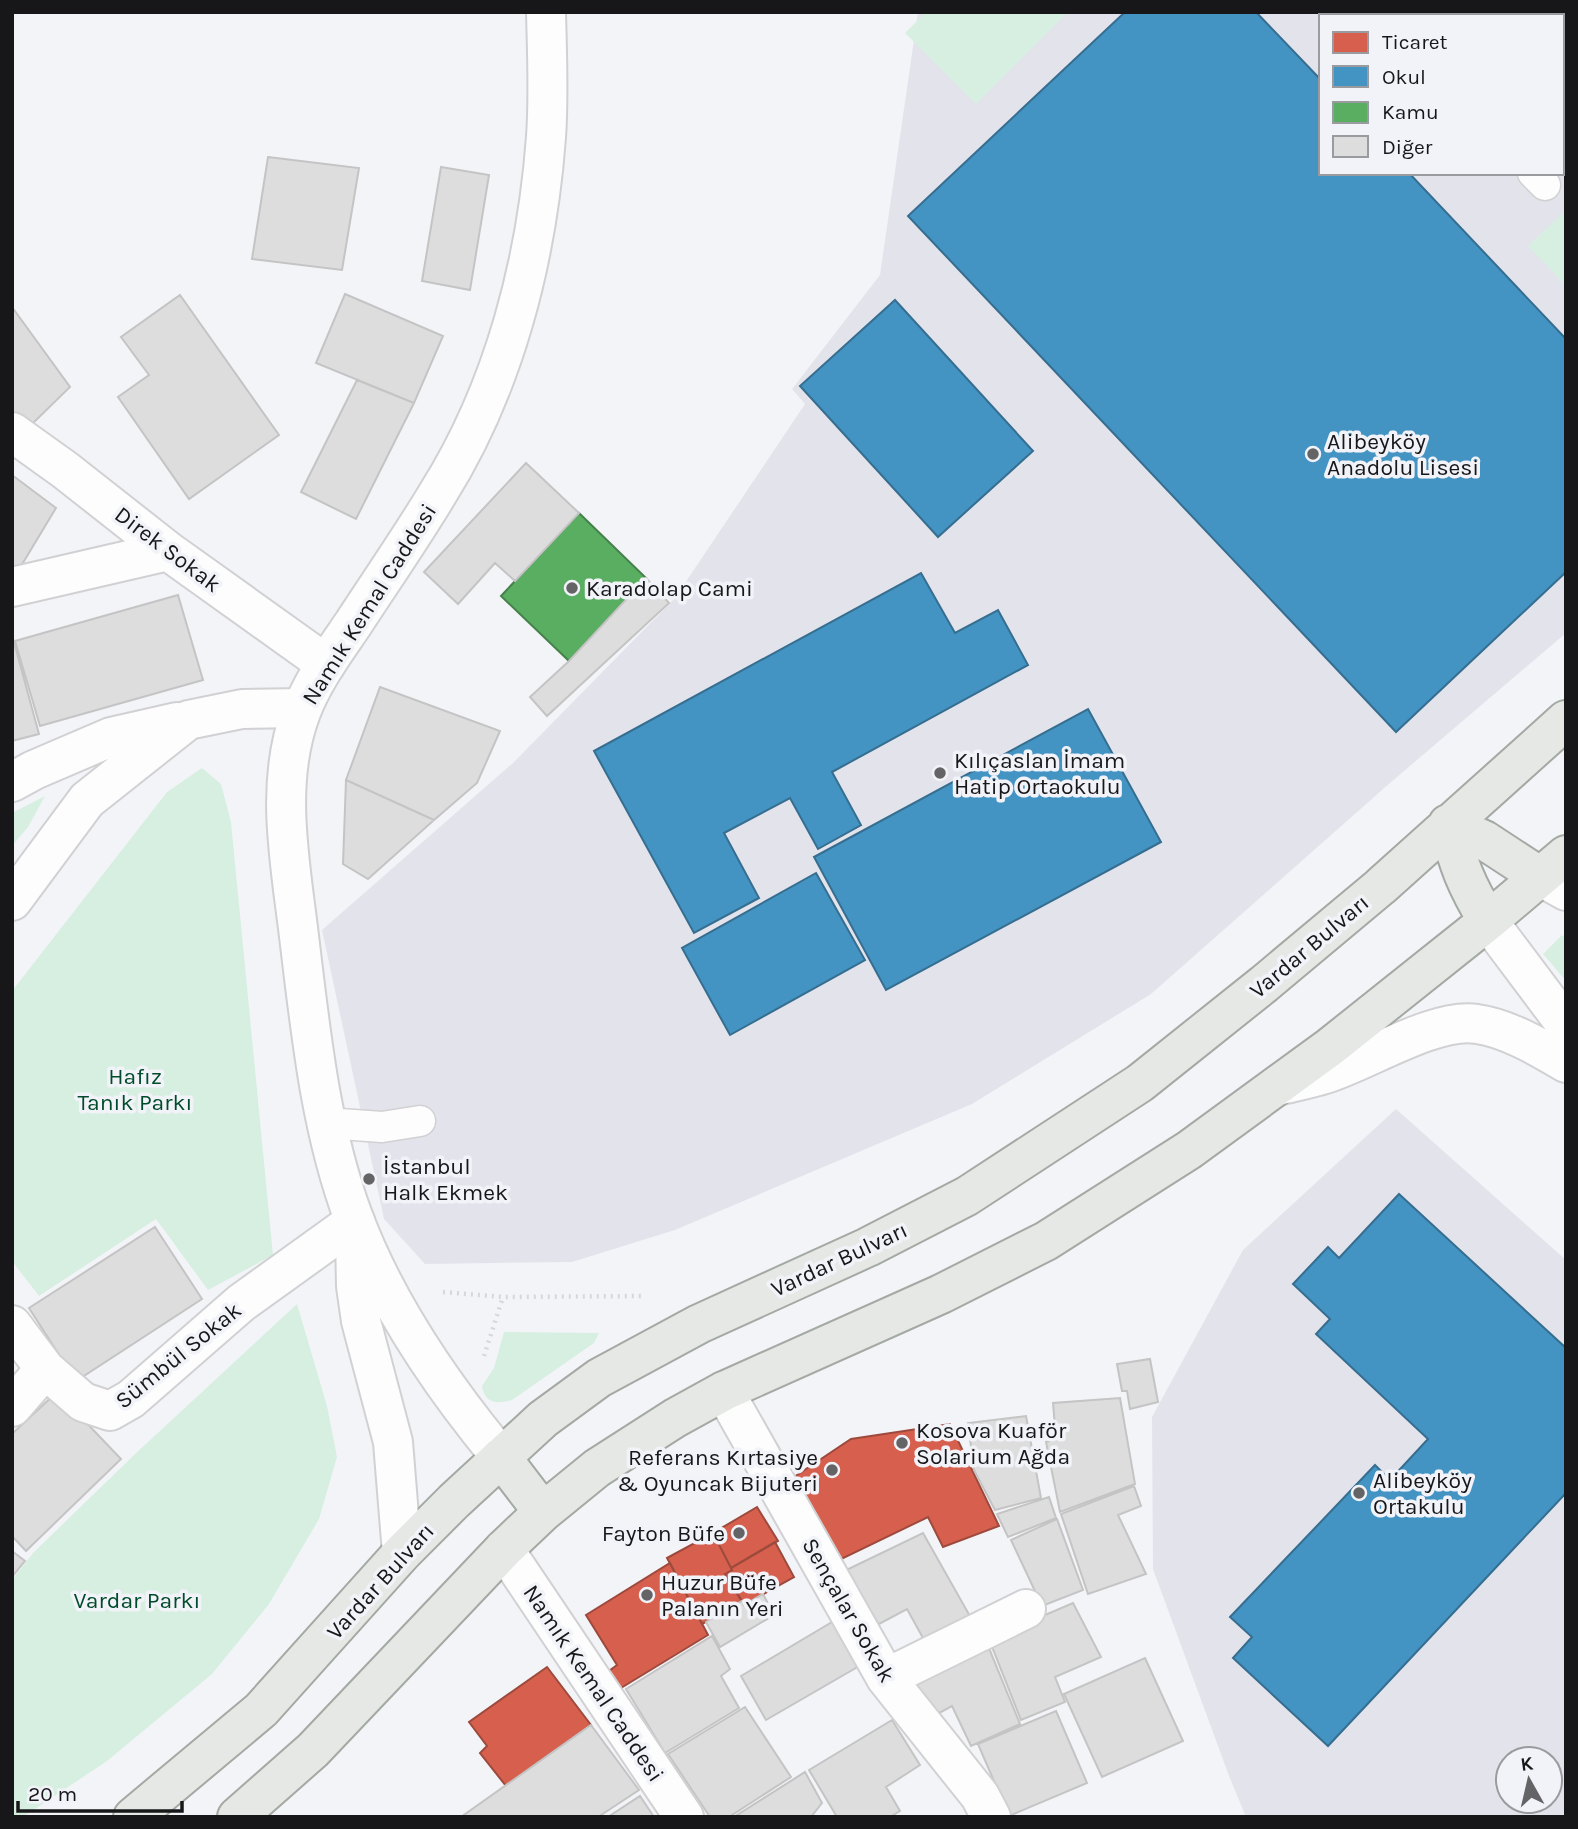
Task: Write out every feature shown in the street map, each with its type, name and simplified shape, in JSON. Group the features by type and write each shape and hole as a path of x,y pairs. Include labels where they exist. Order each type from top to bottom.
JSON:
{"main road":[{"name":"Vardar Bulvarı","path":"134,1817 261,1710 402,1553 543,1419 599,1378 699,1324 868,1247 967,1196 1140,1083 1369,896 1566,720"},
{"path":"1448,824 1557,874"},
{"path":"1448,824 1459,867 1488,920"},
{"path":"237,1817 313,1750 503,1549 597,1468 675,1418 724,1391 940,1294 1046,1241 1189,1150 1330,1047 1488,920 1557,874"},
{"path":"501,1457 543,1512"}],"street":[{"name":"Namık Kemal Caddesi","path":"501,1457 446,1389 387,1288 355,1221 326,1122 308,1007 290,860 285,790 289,749 302,708 326,664 441,489 490,388 526,278 540,193 546,135 546,12"},
{"name":"Direk Sokak","path":"12,432 168,551 326,664"},
{"path":"12,587 168,551"},
{"path":"12,782 111,737 242,709 302,708"},
{"path":"12,901 86,800 188,720"},
{"path":"1488,920 1566,1025"},
{"path":"1277,1086 1326,1074 1380,1049 1450,1026 1476,1024 1521,1038 1566,1063"},
{"path":"355,1221 356,1286 361,1321 393,1442 402,1553"},
{"name":"Sümbül Sokak","path":"12,1325 45,1369 83,1402 110,1411 131,1399 241,1303 355,1221"},
{"path":"12,1407 45,1369"},
{"name":"Sençalar Sokak","path":"724,1391 886,1678 980,1796 991,1817"},
{"name":"Namık Kemal Caddesi","path":"503,1549 684,1817"},
{"path":"886,1678 1026,1609"}],"lane":[{"path":"326,1122 382,1127 420,1121"}],"path":[{"path":"387,1288 503,1297 657,1295"}],"shaded area":[{"name":"Kılıçaslan İmam Hatip Ortaokulu","path":"918,12 1566,12 1566,633 1390,783 1151,994 972,1104 675,1230 572,1262 425,1264 384,1219 322,930 513,763 675,598 805,404 792,389 880,275"},
{"name":"Alibeyköy Ortakulu","path":"1396,1109 1566,1260 1566,1817 1246,1817 1153,1569 1152,1417 1243,1250"}],"green space":[{"path":"926,12 1068,12 976,104 905,33"},
{"path":"1566,210 1566,286 1528,246"},
{"name":"Hafız Tanık Parkı","path":"202,768 221,784 231,822 273,1255 208,1290 156,1219 39,1296 12,1261 12,991 167,792"},
{"path":"45,796 28,827 12,846 12,813"},
{"path":"1562,935 1566,938 1566,981 1543,954"},
{"name":"Vardar Parkı","path":"297,1304 327,1406 337,1457 319,1519 269,1604 212,1674 107,1761 23,1817 12,1817 12,1580 33,1553 134,1455"},
{"path":"504,1332 599,1333 594,1343 512,1400 497,1402 486,1396 482,1386 494,1368"}],"building: Ticaret":[{"path":"950,1424 999,1526 943,1547 928,1517 829,1565 788,1481 851,1439"},
{"path":"757,1507 778,1541 731,1568 713,1533"},
{"path":"713,1533 732,1570 725,1574 742,1601 702,1624 667,1558"},
{"path":"775,1542 794,1577 744,1605 725,1574"},
{"path":"670,1563 708,1635 621,1688 609,1671 617,1665 586,1615"},
{"path":"547,1667 591,1725 506,1786 480,1753 487,1746 469,1722"}],"building: Okul":[{"name":"Alibeyköy Anadolu Lisesi","path":"1125,12 1256,12 1319,78 1319,175 1411,175 1566,339 1566,572 1396,732 908,216"},
{"path":"895,300 1033,451 938,537 800,386"},
{"path":"921,573 955,633 998,610 1028,665 832,772 861,825 818,849 790,798 724,833 759,898 694,933 594,751"},
{"path":"1088,709 1161,842 886,990 814,857"},
{"path":"816,873 865,960 730,1035 682,948"},
{"path":"1399,1194 1566,1348 1566,1493 1328,1746 1233,1658 1252,1637 1230,1617 1375,1465 1390,1480 1428,1439 1316,1334 1330,1319 1293,1284 1328,1247 1339,1258"}],"building: Kamu":[{"name":"Karadolap Cami","path":"579,513 646,578 569,661 501,596"}],"building: Diğer":[{"path":"268,157 359,168 342,270 252,259"},
{"path":"441,167 489,175 470,290 422,281"},
{"path":"345,294 443,336 414,403 316,363"},
{"path":"180,295 279,435 189,499 118,397 149,375 121,337"},
{"path":"12,307 70,387 27,429 12,418"},
{"path":"357,380 414,403 356,519 301,492"},
{"path":"526,463 579,513 515,581 495,563 458,604 424,572"},
{"path":"12,475 56,508 15,576 12,574"},
{"path":"646,578 669,603 547,716 530,697 569,661"},
{"path":"178,595 203,680 40,726 15,641"},
{"path":"12,635 39,734 12,741"},
{"path":"380,687 500,731 477,783 434,820 346,780"},
{"path":"346,780 434,820 368,879 343,864"},
{"path":"155,1227 202,1299 76,1381 29,1308"},
{"path":"1150,1359 1158,1402 1130,1409 1127,1391 1122,1391 1117,1364"},
{"path":"57,1392 121,1459 26,1551 12,1536 12,1434"},
{"path":"1120,1398 1135,1484 1060,1512 1046,1442 1056,1439 1053,1403"},
{"path":"1026,1416 1041,1498 995,1510 974,1470 968,1423"},
{"path":"1134,1486 1141,1506 1118,1515 1146,1574 1088,1594 1061,1514"},
{"path":"1049,1497 1056,1518 1008,1537 997,1514"},
{"path":"1057,1519 1083,1590 1042,1606 1011,1540"},
{"path":"923,1533 975,1625 929,1649 907,1609 866,1631 834,1576"},
{"path":"12,1551 25,1561 12,1577"},
{"path":"763,1594 774,1615 720,1647 706,1622 742,1601 744,1605"},
{"path":"1073,1603 1101,1657 1055,1677 1065,1702 1021,1720 989,1639"},
{"path":"832,1622 861,1665 766,1720 741,1676"},
{"path":"712,1636 730,1669 721,1676 739,1708 665,1753 626,1689"},
{"path":"986,1641 1020,1724 971,1746 952,1706 932,1717 909,1677"},
{"path":"1145,1658 1183,1741 1102,1777 1064,1694"},
{"path":"745,1707 791,1777 729,1817 710,1817 668,1754"},
{"path":"1056,1711 1087,1783 1009,1816 978,1744"},
{"path":"892,1720 920,1765 886,1787 900,1811 890,1817 837,1817 809,1770"},
{"path":"591,1725 639,1790 598,1817 461,1817"},
{"path":"805,1772 822,1803 811,1817 734,1817"},
{"path":"640,1796 654,1817 608,1817"}],"place":[{"name":"Alibeyköy Anadolu Lisesi","path":"1313,454"},
{"name":"Karadolap Cami","path":"572,588"},
{"name":"Kılıçaslan İmam Hatip Ortaokulu","path":"940,773"},
{"name":"İstanbul Halk Ekmek","path":"369,1179"},
{"name":"Kosova Kuaför Solarium Ağda","path":"902,1443"},
{"name":"Referans Kırtasiye & Oyuncak Bijuteri","path":"832,1470"},
{"name":"Alibeyköy Ortakulu","path":"1359,1493"},
{"name":"Fayton Büfe","path":"739,1533"},
{"name":"Huzur Büfe Palanın Yeri","path":"647,1595"}]}
